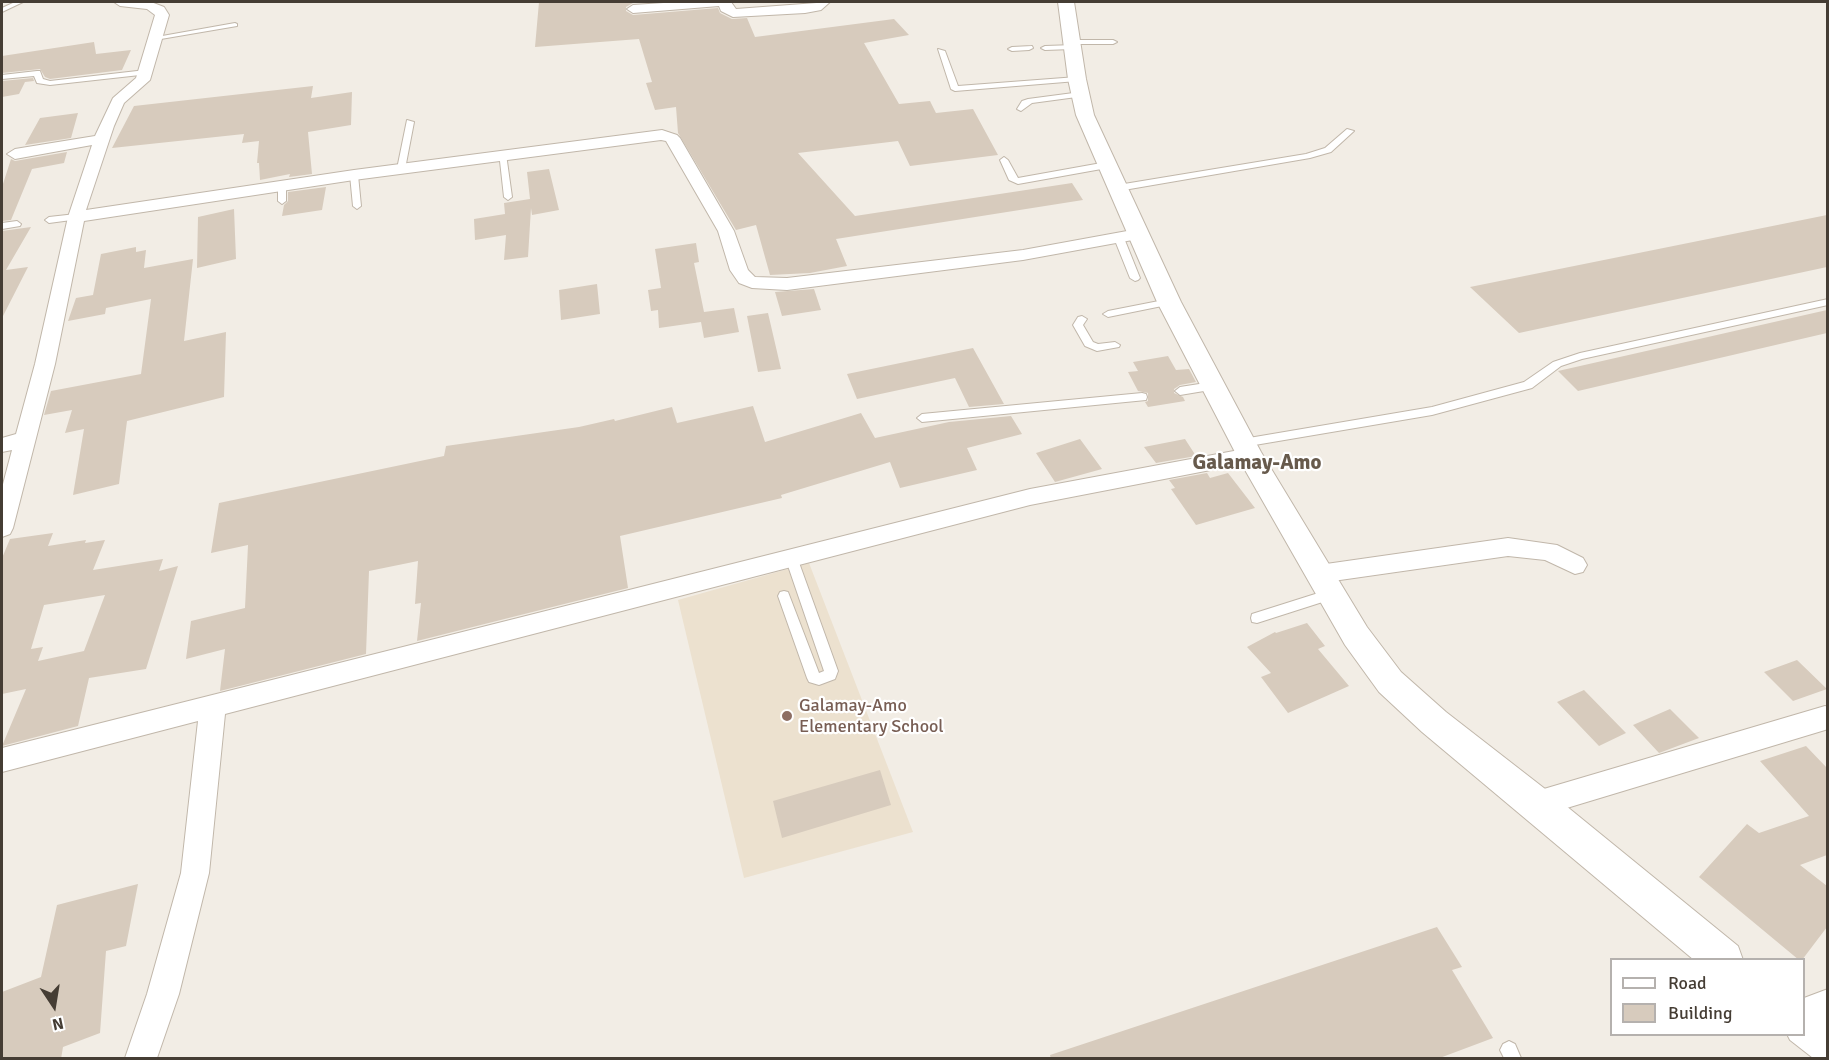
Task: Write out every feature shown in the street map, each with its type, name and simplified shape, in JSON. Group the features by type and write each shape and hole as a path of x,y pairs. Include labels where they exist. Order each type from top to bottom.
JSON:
{"street":[{"path":"2,528 4,507 45,364 76,217 102,139 118,101 143,80 162,15 159,10 150,5 120,2"},
{"path":"633,9 723,2 726,8 733,13 816,8 824,2"},
{"path":"1066,2 1085,115 1118,188 1128,236 1169,302 1246,450 1356,636 1390,682 1434,722 1537,804 1722,958"},
{"path":"76,217 282,193 354,175 662,135 672,138 726,231 739,270 746,279 753,282 776,285 1023,255 1128,236"},
{"path":"15,154 102,139"},
{"path":"2,445 25,440"},
{"path":"2,760 1030,497 1246,450"},
{"path":"1325,584 1508,548 1549,551 1575,565"},
{"path":"141,1059 163,994 195,873 213,707"},
{"path":"1537,804 1825,718"},
{"path":"1805,1012 1827,1004"},
{"path":"1805,1028 1827,1045"}],"lane":[{"path":"2,9 20,2"},
{"path":"155,38 235,25"},
{"path":"1045,48 1113,42"},
{"path":"1012,49 1029,48"},
{"path":"941,51 955,89 1079,86"},
{"path":"2,77 37,73 40,81 50,83 146,72"},
{"path":"1022,109 1025,103 1079,86"},
{"path":"401,169 410,122"},
{"path":"1118,188 1307,156 1328,150 1350,131"},
{"path":"502,154 508,197"},
{"path":"1004,160 1013,180 1018,181 1107,165"},
{"path":"354,175 357,206"},
{"path":"49,220 76,217"},
{"path":"2,226 17,224"},
{"path":"1128,236 1135,278"},
{"path":"1108,314 1169,302"},
{"path":"1246,450 1432,411 1528,385 1557,364 1580,356 1827,302"},
{"path":"1082,319 1078,325 1089,344 1097,348 1115,345"},
{"path":"1180,392 1212,386"},
{"path":"922,418 1142,397"},
{"path":"784,596 814,678 819,679 830,675 831,671 791,557"},
{"path":"1257,618 1325,584"}],"shaded area":[{"name":"Galamay-Amo Elementary School","path":"809,563 913,832 744,878 678,600"}],"building":[{"path":"539,2 652,2 633,3 626,7 626,11 633,15 718,8 720,13 732,19 747,18 755,37 894,19 909,35 864,43 899,104 930,101 936,113 973,109 998,155 910,166 898,141 798,153 855,216 1072,183 1083,200 836,239 847,266 810,273 770,275 756,225 736,230 678,133 676,107 655,110 646,83 652,82 639,39 535,47"},
{"path":"94,42 96,54 131,50 122,70 50,79 45,77 40,69 2,73 2,56"},
{"path":"33,78 34,81 25,82 19,94 2,97 2,81"},
{"path":"313,86 311,98 352,92 351,125 308,132 312,174 289,177 290,174 260,180 259,163 257,163 259,141 242,143 244,134 112,148 134,106"},
{"path":"78,113 71,138 25,145 40,118"},
{"path":"67,152 64,163 32,169 11,220 2,221 2,187 11,159 15,161"},
{"path":"549,169 559,210 532,215 531,208 528,257 504,260 506,235 475,240 474,219 505,214 504,203 530,199 527,172"},
{"path":"326,187 322,210 282,216 284,205 288,201 288,192"},
{"path":"234,209 236,259 197,268 198,217"},
{"path":"1827,215 1827,267 1519,333 1470,287"},
{"path":"31,227 6,270 28,267 2,318 2,231"},
{"path":"696,243 699,262 694,263 704,312 734,308 739,332 704,338 701,322 659,328 658,310 651,311 648,290 661,288 655,249"},
{"path":"136,247 136,252 146,250 144,268 193,259 184,341 226,332 224,397 127,421 119,484 73,495 84,429 65,433 72,410 44,415 51,391 141,374 151,299 106,308 105,314 68,321 76,298 93,295 101,254"},
{"path":"597,284 600,314 561,320 559,290"},
{"path":"814,289 821,310 782,316 775,292"},
{"path":"1827,310 1827,333 1578,391 1558,371"},
{"path":"768,313 781,369 758,372 747,316"},
{"path":"973,348 1004,404 969,407 955,378 857,399 847,374"},
{"path":"1168,356 1176,370 1189,369 1196,382 1180,385 1174,389 1174,393 1183,397 1185,401 1148,407 1145,402 1148,401 1148,393 1138,391 1128,372 1138,371 1133,362"},
{"path":"753,406 765,442 861,413 875,438 949,422 1011,416 1022,434 967,448 977,470 900,488 890,462 781,495 782,498 620,536 628,588 417,641 421,603 415,604 418,561 369,571 366,654 220,691 225,649 186,659 191,621 245,608 248,545 211,553 219,503 444,456 446,446 579,427 614,419 615,421 672,407 677,423"},
{"path":"1080,439 1102,469 1055,482 1036,453"},
{"path":"1185,439 1196,456 1156,463 1144,447"},
{"path":"1207,473 1210,478 1228,473 1255,508 1196,525 1171,489 1175,488 1169,480"},
{"path":"53,533 48,546 86,540 85,543 105,540 93,570 163,559 159,571 178,566 146,669 89,678 78,726 2,746 26,689 2,694 2,558 10,539","holes":["105,595 84,651 38,661 43,647 31,649 44,605"]},
{"path":"1307,623 1325,646 1318,649 1349,686 1288,713 1261,677 1271,673 1247,647 1275,632"},
{"path":"1797,660 1827,689 1793,701 1764,672"},
{"path":"1584,690 1626,733 1599,746 1557,702"},
{"path":"1670,709 1699,738 1659,753 1633,725"},
{"path":"1806,746 1827,768 1827,855 1800,865 1827,886 1827,927 1804,958 1797,958 1699,877 1747,824 1759,833 1809,816 1760,761"},
{"path":"880,770 891,805 782,838 773,801"},
{"path":"138,884 126,946 106,951 100,1033 63,1047 61,1059 2,1059 2,992 41,977 57,905"},
{"path":"1437,927 1462,967 1452,970 1493,1038 1437,1059 1051,1059 1050,1055"}],"place":[{"name":"Galamay-Amo Elementary School","path":"787,716"}],"district":[{"name":"Galamay-Amo","path":"1257,463"}]}
